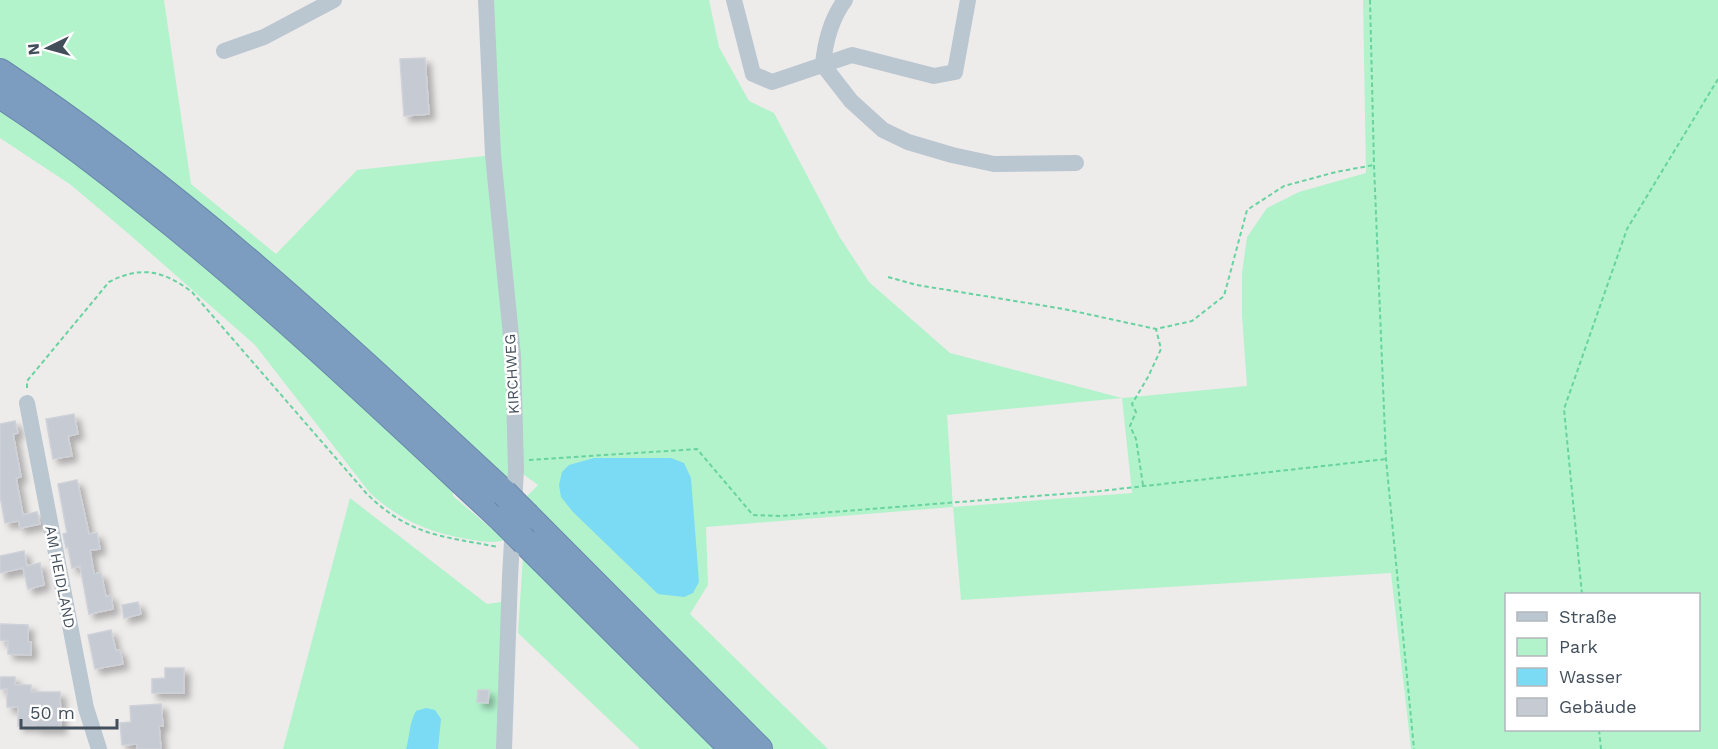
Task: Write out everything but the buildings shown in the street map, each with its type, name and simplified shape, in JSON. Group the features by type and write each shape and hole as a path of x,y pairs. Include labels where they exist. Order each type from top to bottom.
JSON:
{"highway":[{"path":"0,72 102,143 204,223 381,379 528,516 759,749"},
{"path":"0,95 112,175 200,245 292,326 502,519 518,546 733,749"}],"street":[{"path":"224,51 264,37 334,0"},
{"name":"KIRCHWEG","path":"486,0 493,155 513,356 516,461 518,546 504,749"},
{"path":"734,0 753,74 772,82 852,55 934,76 955,72 968,0"},
{"path":"845,0 825,43 823,65 851,101 883,130 908,142 994,164 1076,162"},
{"name":"AM HEIDLAND","path":"27,403 84,698 99,749"}],"path":[{"path":"1370,0 1386,459 1414,749"},
{"path":"1582,593 1564,409 1627,229 1718,79"},
{"path":"888,277 917,285 1064,309 1156,329 1192,321 1224,296 1247,210 1284,186 1335,172 1374,165"},
{"path":"27,403 27,381 109,282 123,274 139,271 166,275 192,292 385,512 434,536 518,546"},
{"path":"1143,486 1136,440 1130,426 1136,412 1131,404 1148,377 1161,349 1156,329"},
{"path":"516,461 697,449 753,515 781,516 1143,486 1386,459"},
{"path":"1599,731 1601,749"}],"green space":[{"path":"0,0 164,0 191,184 276,254 357,170 493,155 486,0 709,0 719,47 749,101 774,113 839,236 869,282 950,353 1122,398 947,415 953,507 706,527 708,585 690,614 828,749 771,749 526,497 538,485 516,469 509,483 0,64"},
{"path":"1363,0 1718,0 1718,749 1411,749 1391,573 961,600 953,507 1132,493 1122,398 1247,386 1242,315 1242,273 1247,237 1267,208 1299,192 1366,173"},
{"path":"0,105 182,241 452,482 453,496 505,540 477,541 427,528 392,511 370,493 255,345 71,185 0,138"},
{"path":"350,498 487,604 509,601 504,749 283,749"},
{"path":"523,556 723,749 640,749 518,633"}],"water":[{"path":"594,458 671,458 684,463 691,478 699,582 693,593 684,597 658,594 573,512 561,497 559,485 562,472 569,465"},
{"path":"426,708 435,710 441,719 438,749 406,749 416,711"}]}
